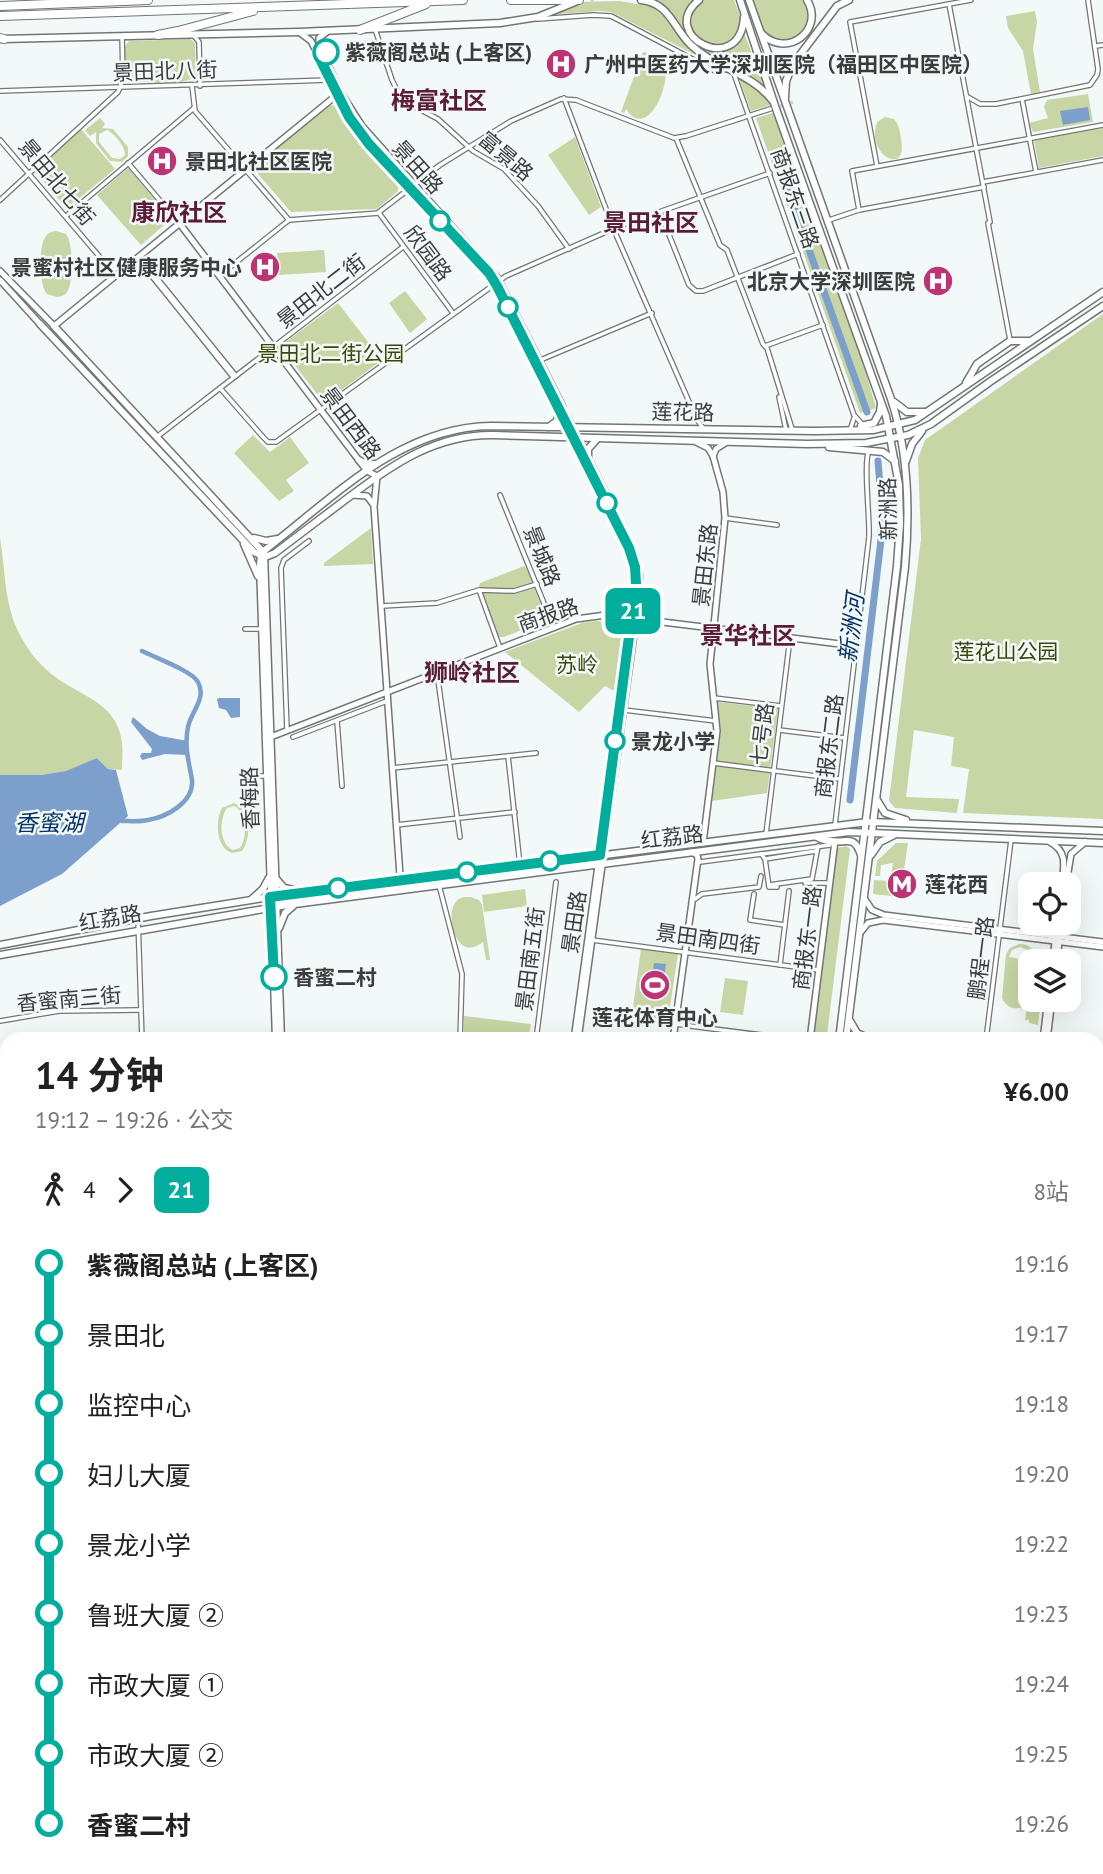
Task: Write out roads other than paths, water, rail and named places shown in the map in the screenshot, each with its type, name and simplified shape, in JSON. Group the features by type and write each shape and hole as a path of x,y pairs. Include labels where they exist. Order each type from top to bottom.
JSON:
{"highway":[{"path":"1,2 148,0"},
{"path":"0,16 463,0"},
{"path":"511,0 579,0"},
{"path":"360,30 433,1"},
{"path":"158,34 178,32 266,8"}],"main road":[{"path":"1,39 360,30 519,21 538,18 579,0"},
{"path":"641,0 663,8 693,48 758,86 772,107"},
{"path":"699,0 689,12 688,27 695,41 709,48 720,48 734,41 743,27 744,11"},
{"name":"新洲路","path":"740,0 772,107 882,402 897,467 899,547 870,822"},
{"name":"新洲路","path":"749,0 891,399 901,436 905,467 908,503 906,557 876,795 868,832 840,1031"},
{"path":"758,27 764,36 774,42 796,42 811,24 812,13 807,0"},
{"path":"786,107 785,89 793,64 837,6 849,0"},
{"name":"莲花路","path":"263,555 380,462 415,442 453,429 491,426 797,432 873,430 909,422 1103,292"},
{"name":"莲花路","path":"263,555 275,553 377,476 416,452 462,438 488,435 820,444 866,443 914,433 1103,306"},
{"path":"40,324 54,326 250,536 263,555"},
{"path":"40,324 237,534 263,555"},
{"path":"47,331 54,326"},
{"path":"964,386 977,364 1010,341 1030,341"},
{"path":"100,388 99,382 106,380"},
{"path":"891,399 907,412 930,410"},
{"path":"839,431 865,426 877,420 882,402"},
{"path":"548,428 556,422 560,409"},
{"path":"905,467 916,438 931,424"},
{"path":"588,456 588,449 597,439"},
{"path":"820,444 888,454 897,467"},
{"path":"357,479 360,471 359,460 369,464 380,462"},
{"path":"305,519 305,523 310,526"},
{"path":"237,534 263,582"},
{"path":"250,536 266,541 283,537"},
{"path":"263,582 275,553"},
{"name":"香梅路","path":"263,555 272,874"},
{"name":"香梅路","path":"268,738 266,776 278,937 281,1032"},
{"path":"876,795 878,803 886,813 918,823"},
{"name":"红荔路","path":"0,945 251,899 835,825 870,822 918,823 1103,831"},
{"name":"红荔路","path":"0,955 274,907 815,836 868,832 1103,843"},
{"path":"815,836 832,843 846,840 855,843 865,861 880,842 901,834"},
{"name":"新洲路","path":"847,1032 864,896 865,861"},
{"path":"251,899 265,887 272,874 284,888 306,892"},
{"path":"278,937 285,913 299,904"},
{"name":"香梅路","path":"274,907 272,926 276,1032"},
{"path":"248,912 264,916 272,926"},
{"path":"849,1016 857,1032"}],"street":[{"path":"877,166 850,22 971,0"},
{"path":"967,96 987,105 1090,85 1097,75 1096,46 1088,0"},
{"path":"949,4 1010,341"},
{"path":"592,6 593,15"},
{"path":"519,21 593,15 615,18 715,71 732,71"},
{"name":"富景路","path":"374,29 402,100 438,119 469,147 503,169 538,206 569,249"},
{"name":"景田路","path":"328,31 320,37 319,46 339,94"},
{"name":"景田路","path":"299,32 311,41 364,138 497,281 571,428"},
{"path":"192,35 199,42 200,86"},
{"path":"0,200 121,88 122,36"},
{"path":"1096,46 1103,45"},
{"name":"商报东三路","path":"732,71 854,415 865,426"},
{"name":"景田北八街","path":"0,91 330,80"},
{"path":"192,86 194,108 289,220"},
{"path":"0,271 54,326 339,94"},
{"path":"219,276 289,220 379,212 469,147 516,118 564,98 676,138 772,107"},
{"path":"564,98 614,230 698,420 706,430"},
{"path":"1023,99 1036,172"},
{"path":"66,216 194,108"},
{"path":"859,210 852,171 1103,125"},
{"path":"676,138 766,347 789,424 797,432"},
{"name":"景田北七街","path":"0,139 116,276"},
{"path":"827,220 859,210 1103,160"},
{"name":"景田西路","path":"128,163 180,224 367,471 377,476 374,507 401,890"},
{"path":"220,388 270,442 276,442 497,281 614,230 770,173"},
{"name":"欣园路","path":"379,212 453,313"},
{"path":"660,212 692,289 703,291 798,254"},
{"name":"景田北二街","path":"158,436 403,247"},
{"path":"139,258 235,377"},
{"path":"0,280 40,324"},
{"path":"538,361 652,313"},
{"path":"766,347 823,327"},
{"path":"766,347 787,425 785,432"},
{"name":"景田路","path":"538,361 633,558 636,579 624,710 602,855"},
{"path":"851,427 854,415"},
{"name":"景田路","path":"577,439 588,456 637,560 640,584 577,1032"},
{"path":"693,442 708,448 713,459"},
{"path":"713,459 715,451 727,442"},
{"path":"857,449 866,462"},
{"name":"商报东二路","path":"835,825 869,531 866,462 867,453 871,450"},
{"name":"景田东路","path":"704,843 717,721 710,670 726,518 722,486 713,459"},
{"name":"景田西路","path":"351,495 367,496 374,507"},
{"name":"景城路","path":"500,495 554,628"},
{"path":"726,518 777,525"},
{"path":"287,730 281,568 284,560 309,541"},
{"path":"382,606 441,602 478,590 513,591 537,584"},
{"path":"478,590 500,648"},
{"name":"商报路","path":"268,738 500,648 592,616 856,646"},
{"path":"245,629 264,629"},
{"name":"七号路","path":"766,834 790,638"},
{"path":"437,673 460,837"},
{"path":"714,698 781,706"},
{"path":"293,737 387,701"},
{"path":"624,710 717,721"},
{"path":"337,721 342,786"},
{"path":"779,730 845,738"},
{"path":"392,768 536,753"},
{"path":"508,756 520,865"},
{"path":"713,764 840,779"},
{"path":"249,776 266,776"},
{"path":"396,825 514,812"},
{"name":"鹏程一路","path":"987,1032 1011,839"},
{"path":"1047,840 1059,847 1064,857 1064,872"},
{"path":"1067,872 1071,854 1085,842"},
{"path":"700,862 817,849 832,843"},
{"name":"商报东一路","path":"811,1032 830,882 832,843"},
{"path":"812,879 817,849"},
{"path":"686,952 700,862 705,851"},
{"path":"675,1032 698,859 692,852"},
{"path":"763,856 769,885"},
{"name":"景田路","path":"577,1032 601,864"},
{"path":"695,899 702,894 759,887 761,876"},
{"path":"769,885 812,879 830,882"},
{"name":"景田南五街","path":"537,1032 555,881"},
{"path":"806,883 830,882"},
{"path":"439,885 461,974 460,1032"},
{"path":"769,885 771,888 777,887"},
{"path":"696,887 698,893 702,894"},
{"path":"780,965 789,891"},
{"path":"754,894 750,920 785,925"},
{"path":"864,896 872,910 884,915 1103,945"},
{"path":"138,918 142,1032"},
{"path":"859,933 868,923 879,920 1000,932"},
{"path":"1056,949 1057,935"},
{"name":"景田南四街","path":"592,940 819,970"},
{"name":"香蜜南三街","path":"0,1021 59,1012 141,1010"},
{"path":"1046,1032 1048,1012"},
{"path":"676,1024 738,1032"}],"water":[{"path":"1088,107 1090,120 1063,125 1060,111"},
{"path":"219,698 240,698 240,717 231,718 226,710 219,708"},
{"path":"133,717 160,736 188,741 189,755 165,754 142,760 142,753 151,753 152,749 131,722"},
{"name":"香蜜湖","path":"97,758 108,769 116,770 128,816 62,874 0,906 0,775 41,775 66,771"},
{"path":"654,963 666,964 662,994 650,993"}],"waterway":[{"name":"新洲河","path":"788,191 867,412"},
{"name":"新洲河","path":"850,800 881,540 878,461"},
{"path":"122,821 145,821 171,812 189,795 192,780 187,734 200,699 198,682 173,665 142,651"}],"tunnel":[{"path":"592,0 592,6"},
{"path":"775,108 793,102"}],"place":[{"name":"紫薇阁总站 (上客区)","path":"326,52"},
{"name":"广州中医药大学深圳医院（福田区中医院）","path":"561,64"},
{"name":"景田北社区医院","path":"162,161"},
{"name":"景蜜村社区健康服务中心","path":"265,267"},
{"name":"北京大学深圳医院","path":"938,281"},
{"name":"景龙小学","path":"615,741"},
{"name":"莲花西","path":"902,884"},
{"name":"香蜜二村","path":"274,977"},
{"name":"莲花体育中心","path":"655,985"}],"district":[{"name":"梅富社区","path":"439,100"},
{"name":"康欣社区","path":"179,212"},
{"name":"景田社区","path":"651,222"},
{"name":"景华社区","path":"748,635"},
{"name":"狮岭社区","path":"472,672"}],"park label":[{"name":"景田北二街公园","path":"331,353"},
{"name":"莲花山公园","path":"1006,651"},
{"name":"苏岭","path":"577,664"}]}
